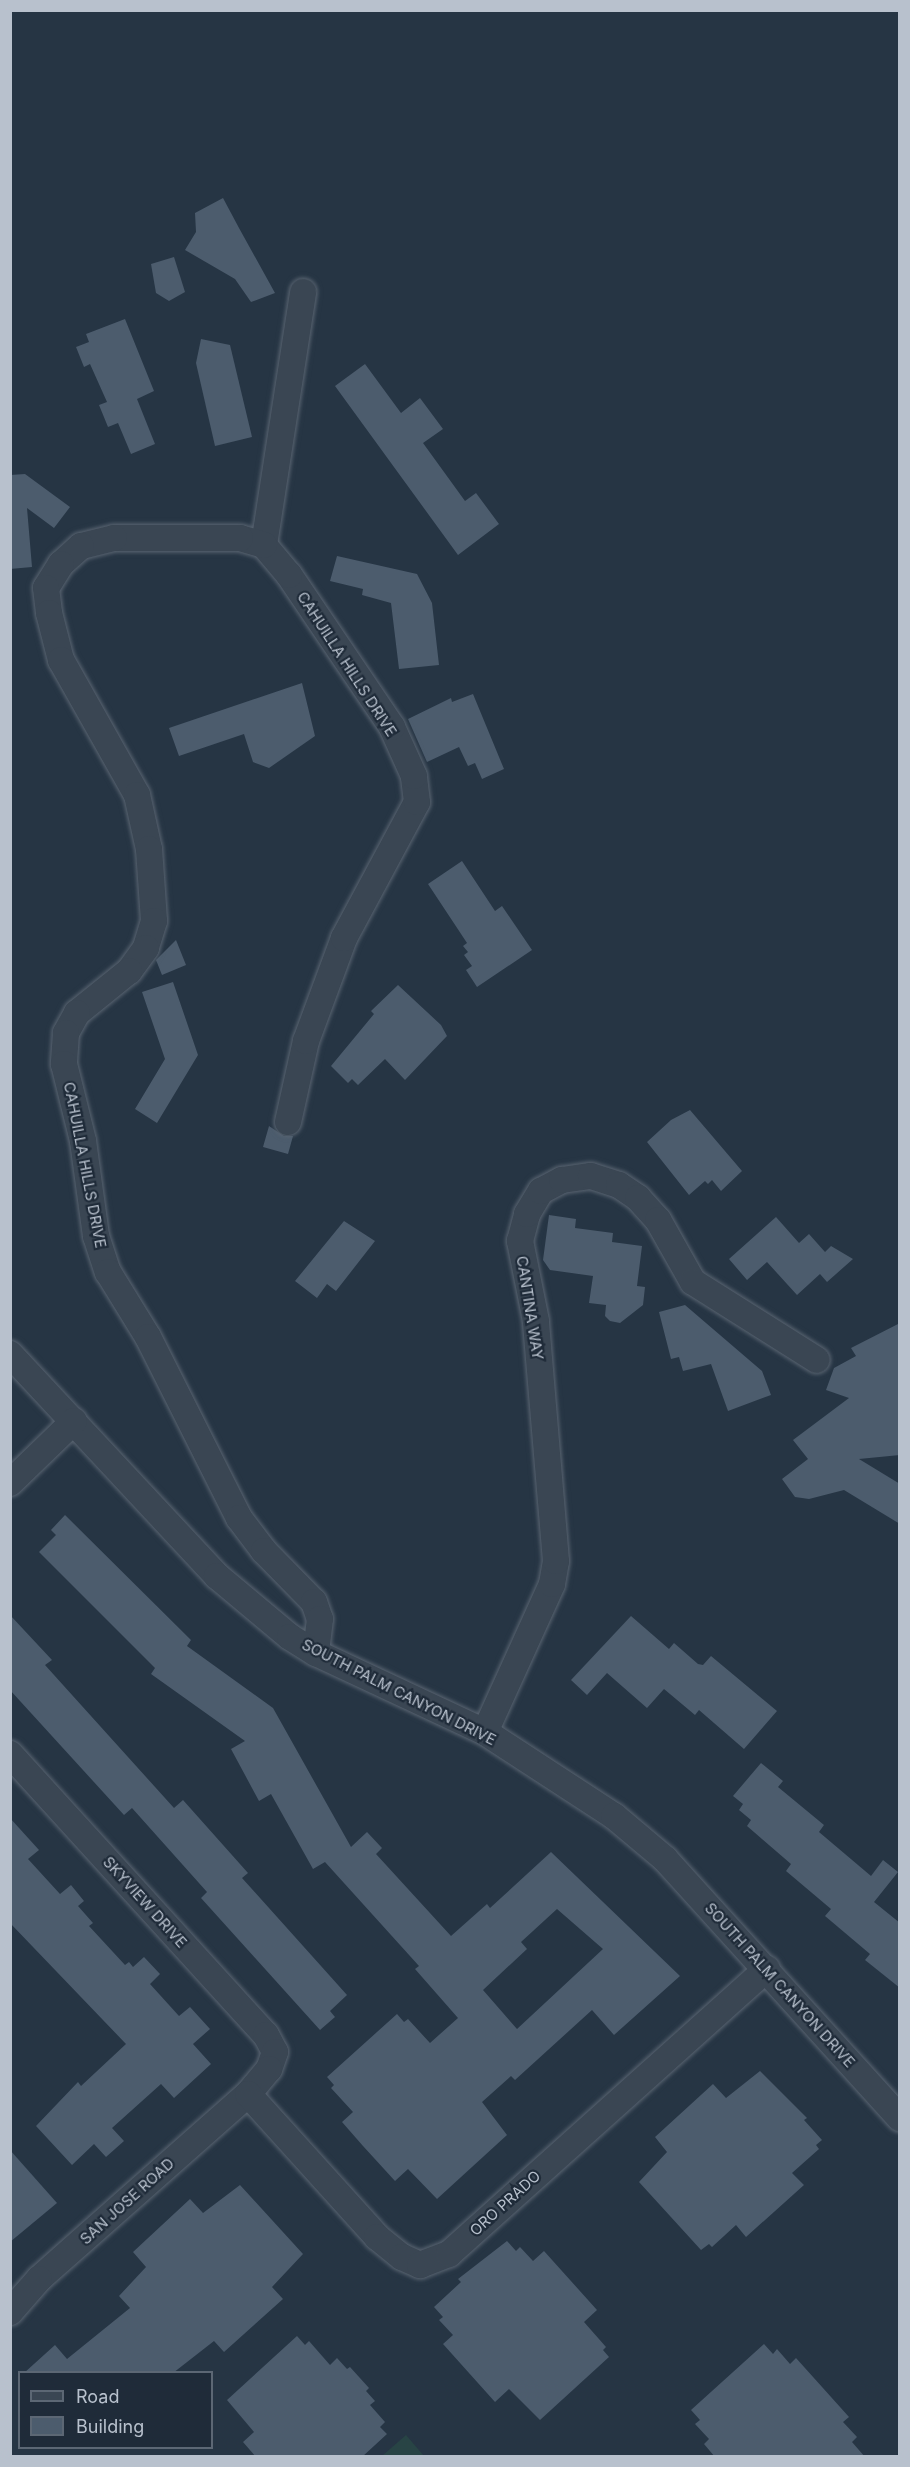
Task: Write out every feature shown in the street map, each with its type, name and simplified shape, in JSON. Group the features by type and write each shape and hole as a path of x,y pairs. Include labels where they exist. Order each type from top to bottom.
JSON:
{"street":[{"path":"264,545 271,522 303,292"},
{"name":"CAHUILLA HILLS DRIVE","path":"288,1122 306,1041 344,938 417,801 414,776 392,727 289,575 264,545 240,538 114,538 81,546 61,564 46,588 61,660 137,795 149,849 154,921 146,948 129,971 77,1013 66,1033 64,1064 83,1141 96,1236 108,1272 153,1346 239,1518 264,1551 314,1602 320,1619 316,1653"},
{"name":"CANTINA WAY","path":"485,1732 552,1584 556,1561 536,1320 520,1240 527,1214 542,1191 562,1180 591,1176 620,1185 638,1198 658,1220 693,1282 817,1360"},
{"name":"SOUTH PALM CANYON DRIVE","path":"10,1354 217,1576 290,1637 316,1653 485,1732 614,1816 665,1859 900,2118"},
{"path":"10,1482 74,1421"},
{"name":"SKYVIEW DRIVE","path":"10,1754 266,2035 275,2052"},
{"name":"ORO PRADO","path":"248,2094 377,2237 402,2257 420,2265 449,2254 767,1969"},
{"name":"SAN JOSE ROAD","path":"10,2312 39,2279 248,2094 270,2069 275,2052"}],"green space":[{"path":"406,2435 424,2456 382,2456"}],"building":[{"path":"223,198 275,293 251,302 235,279 185,250 196,232 195,213"},
{"path":"174,257 185,292 169,301 156,293 151,264"},
{"path":"125,319 154,391 137,399 155,444 131,454 118,423 108,427 99,405 107,402 90,364 84,367 76,347 89,342 86,334"},
{"path":"201,339 230,345 252,437 215,446 196,363"},
{"path":"365,364 401,413 420,398 443,429 423,443 465,501 476,493 499,524 458,555 335,386"},
{"path":"25,474 70,507 54,528 27,508 32,567 10,569 10,475"},
{"path":"337,556 417,574 432,603 439,665 399,669 391,603 362,595 363,589 330,581"},
{"path":"302,683 315,736 269,768 253,762 244,734 179,756 169,728"},
{"path":"473,694 504,769 482,779 475,763 468,766 459,747 427,762 408,719 451,698 452,702"},
{"path":"462,861 495,911 502,906 532,950 477,987 466,970 472,966 464,955 468,952 463,946 467,943 428,884"},
{"path":"176,940 186,965 162,975 156,960"},
{"path":"173,982 198,1055 157,1123 135,1109 165,1059 142,992"},
{"path":"398,985 441,1025 447,1036 405,1080 385,1059 358,1085 352,1079 348,1083 331,1066 374,1014 371,1011"},
{"path":"690,1110 742,1171 721,1191 712,1180 708,1184 705,1181 689,1195 647,1142 671,1120"},
{"path":"269,1126 284,1136 293,1136 288,1154 263,1147"},
{"path":"549,1215 576,1219 575,1228 613,1233 612,1242 642,1246 637,1286 645,1287 643,1305 620,1323 610,1321 605,1316 606,1305 589,1303 593,1276 550,1270 543,1260"},
{"path":"776,1217 799,1243 809,1234 825,1252 831,1246 853,1259 827,1282 820,1274 797,1295 767,1262 747,1280 729,1259"},
{"path":"344,1221 375,1241 336,1291 327,1284 317,1298 295,1281"},
{"path":"685,1305 762,1371 771,1395 728,1411 711,1364 683,1371 679,1357 671,1359 659,1312"},
{"path":"900,1323 900,1455 859,1459 900,1484 900,1524 844,1490 809,1499 795,1497 782,1479 808,1459 793,1440 849,1398 826,1390 834,1368 856,1356 851,1348"},
{"path":"65,1515 191,1640 187,1646 273,1708 351,1847 367,1832 382,1848 376,1854 451,1936 487,1904 490,1908 551,1852 680,1976 614,2035 592,2010 515,2080 511,2076 482,2102 507,2135 437,2199 408,2169 395,2181 363,2146 342,2122 353,2112 331,2088 334,2085 327,2077 397,2014 404,2022 408,2019 430,2043 458,2018 415,1969 419,1966 325,1862 313,1869 271,1794 259,1801 231,1749 245,1741 151,1674 155,1668 39,1552 56,1535 51,1530","holes":["557,1909 603,1949 517,2029 483,1990 527,1949 521,1942"]},
{"path":"10,1615 52,1660 45,1665 174,1808 183,1800 248,1873 242,1878 347,1995 330,2011 335,2017 320,2030 201,1898 207,1892 132,1808 124,1815 10,1690"},
{"path":"631,1616 669,1649 674,1643 698,1664 703,1665 711,1656 777,1711 744,1749 699,1710 695,1715 664,1689 647,1708 607,1673 587,1695 571,1680"},
{"path":"761,1763 783,1781 778,1787 824,1825 819,1832 871,1876 883,1860 898,1872 874,1902 900,1923 900,1988 865,1960 870,1954 825,1916 831,1909 786,1871 791,1864 747,1826 751,1820 739,1810 743,1804 733,1796"},
{"path":"10,1818 39,1850 28,1859 60,1894 71,1885 84,1901 78,1906 93,1923 89,1926 125,1965 129,1962 133,1967 144,1957 160,1974 150,1984 179,2016 190,2007 210,2029 193,2044 211,2064 174,2098 161,2084 112,2128 124,2141 106,2157 94,2144 72,2165 36,2126 78,2082 81,2086 126,2044 10,1923"},
{"path":"760,2071 807,2118 804,2120 822,2140 816,2145 819,2149 792,2173 804,2185 746,2237 736,2225 712,2247 709,2244 701,2250 639,2182 667,2152 655,2137 713,2084 726,2098"},
{"path":"10,2150 57,2203 10,2242"},
{"path":"240,2185 303,2254 272,2287 283,2299 224,2352 214,2341 176,2371 26,2371 55,2345 67,2359 130,2308 119,2296 146,2267 133,2252 190,2199 203,2213"},
{"path":"507,2241 516,2251 520,2247 533,2261 544,2251 597,2310 584,2322 606,2347 603,2350 609,2357 540,2420 509,2389 495,2402 443,2344 453,2335 439,2320 443,2317 434,2307 461,2282 458,2279"},
{"path":"297,2336 305,2345 309,2341 330,2365 337,2358 347,2369 350,2367 369,2388 366,2391 375,2401 370,2405 385,2422 380,2427 387,2434 362,2457 256,2457 243,2442 254,2432 227,2400"},
{"path":"764,2344 773,2354 777,2349 790,2364 796,2358 849,2417 843,2422 857,2437 852,2442 865,2457 715,2457 704,2444 709,2439 695,2424 700,2420 691,2410"}]}
